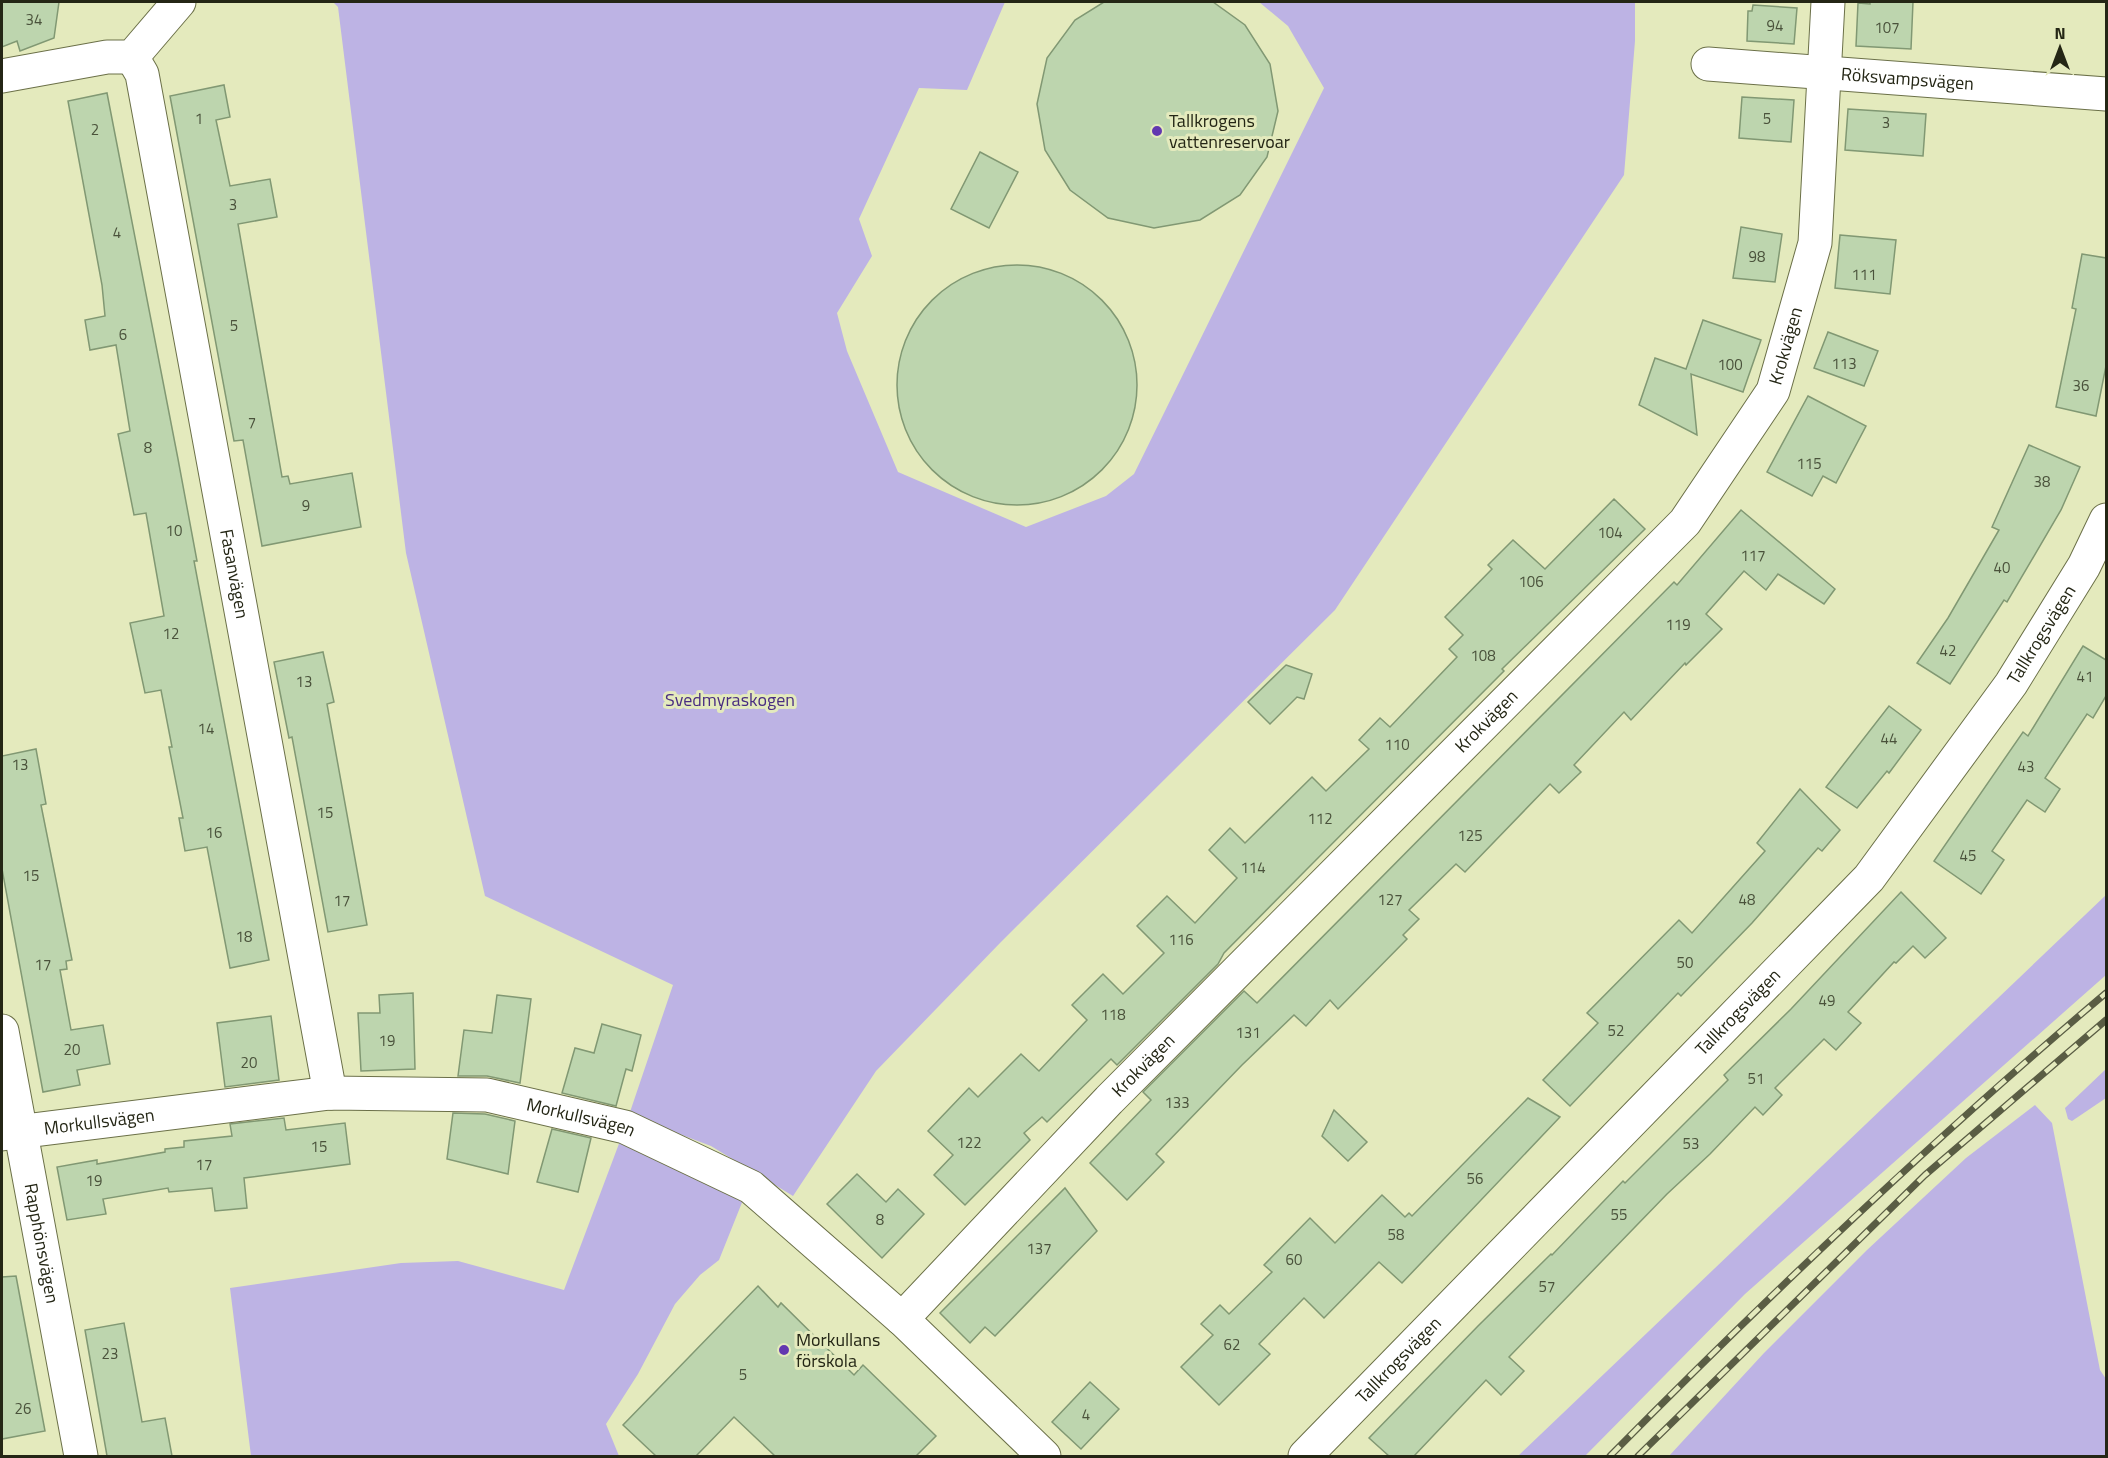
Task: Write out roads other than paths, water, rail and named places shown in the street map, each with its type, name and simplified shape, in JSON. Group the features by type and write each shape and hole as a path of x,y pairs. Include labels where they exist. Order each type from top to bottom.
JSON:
{"street":[{"path":"2,76 107,57 132,57 179,2"},
{"name":"Krokvägen","path":"902,1319 1118,1092 1685,522 1773,391 1815,243 1828,2"},
{"name":"Fasanvägen","path":"132,57 142,74 330,1093"},
{"name":"Röksvampsvägen","path":"1708,64 2106,94"},
{"name":"Tallkrogsvägen","path":"1305,1456 1869,878 2011,684 2084,566 2106,520"},
{"name":"Rapphönsvägen","path":"2,1031 11,1133 81,1456"},
{"name":"Morkullsvägen","path":"11,1133 330,1093 487,1095 625,1126 751,1187 902,1319 1044,1456"}],"railway":[{"path":"1610,1456 1730,1336 1915,1161 2106,993"},
{"path":"1638,1456 1925,1175 2106,1020"}],"place":[{"name":"Tallkrogens vattenreservoar","path":"1157,131"},
{"name":"Morkullans förskola","path":"784,1350"}],"park label":[{"name":"Svedmyraskogen","path":"730,700"}]}
